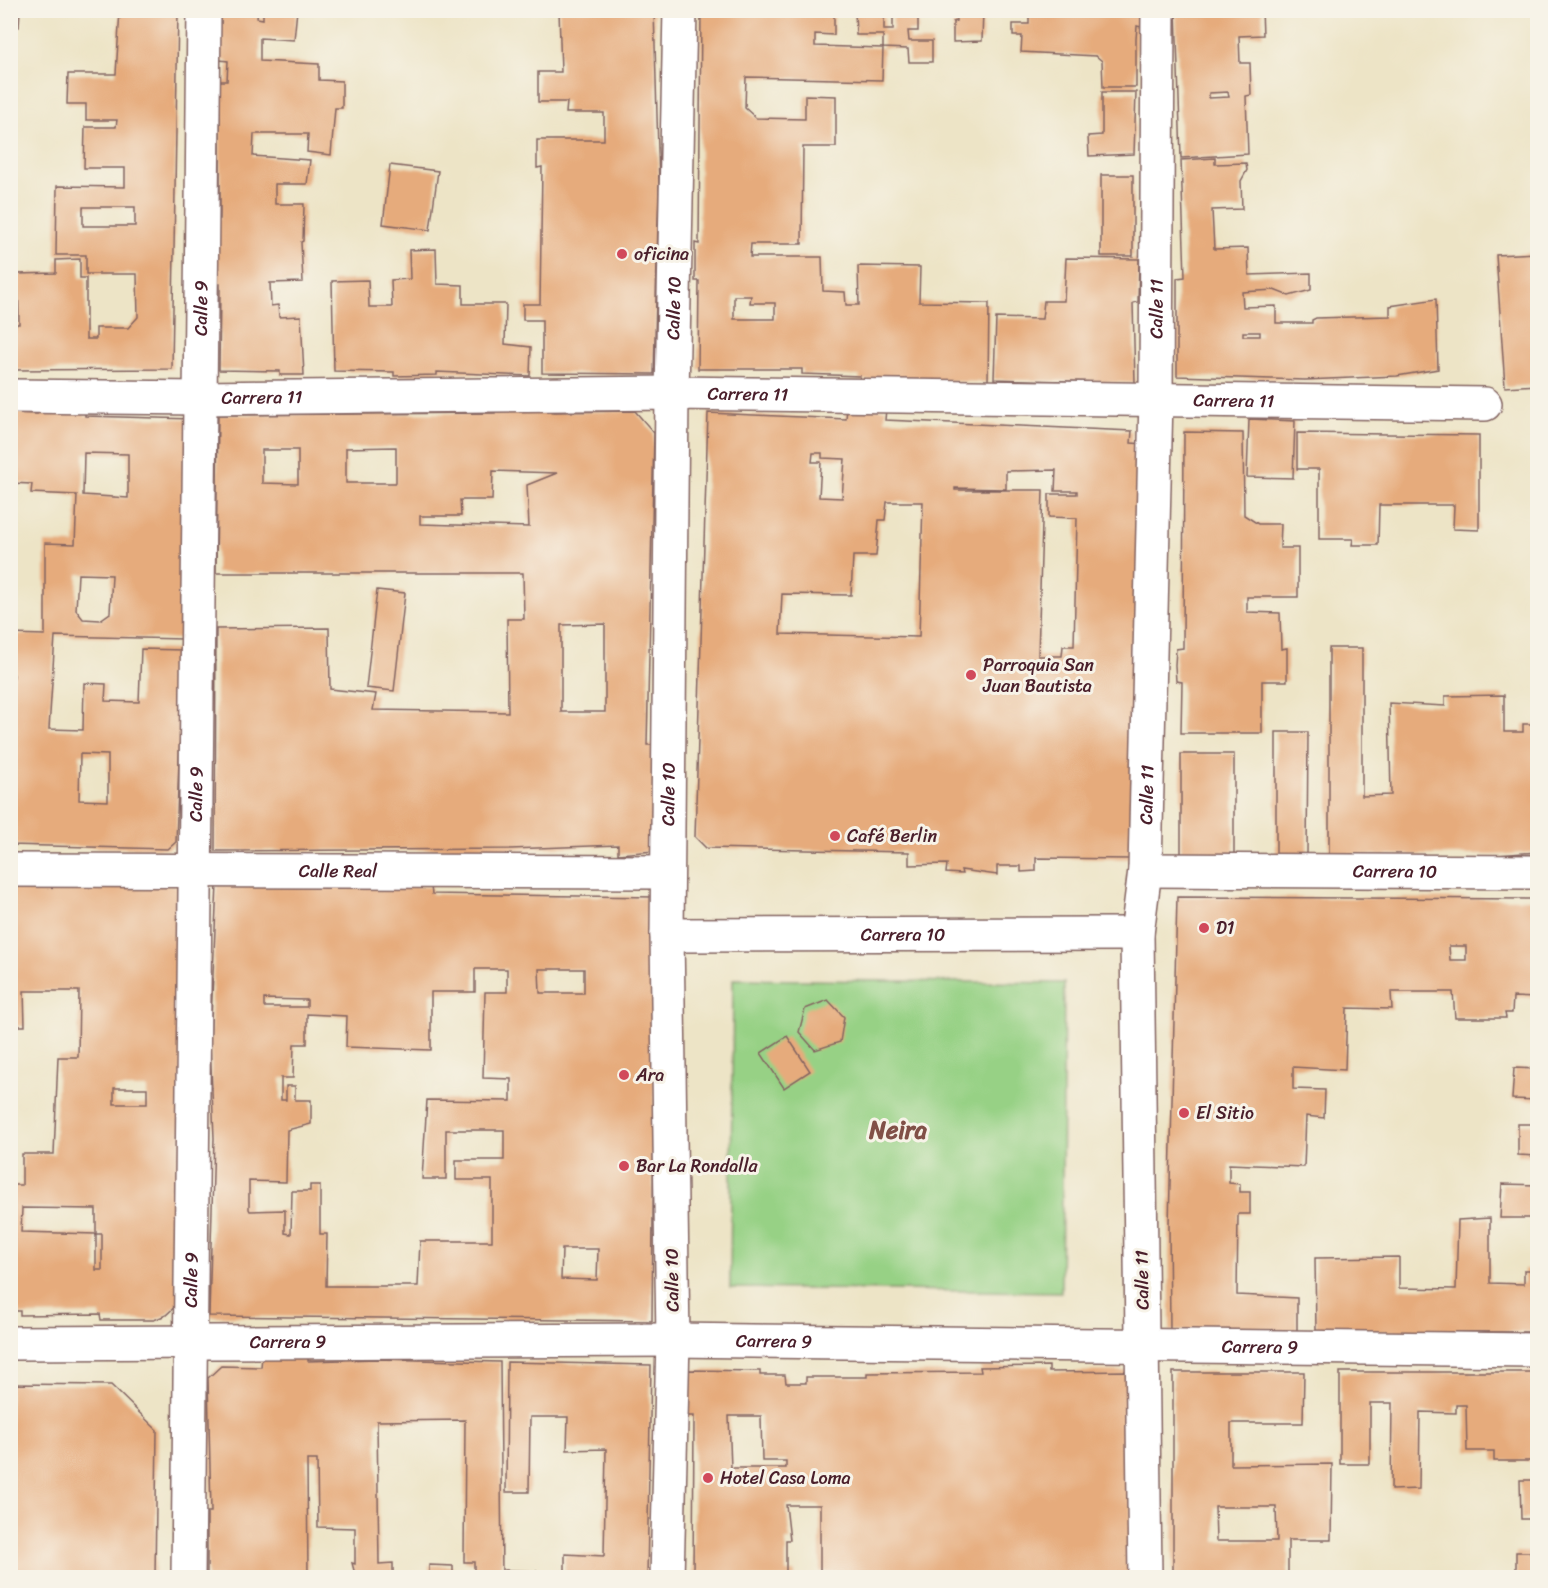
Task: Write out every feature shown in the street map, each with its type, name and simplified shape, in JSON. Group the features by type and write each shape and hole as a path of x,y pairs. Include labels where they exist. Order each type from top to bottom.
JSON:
{"street":[{"name":"Calle 9","path":"188,1578 204,10"},
{"name":"Calle 10","path":"667,1578 673,1340 666,934 672,393 680,10"},
{"name":"Calle 11","path":"1145,1578 1137,934 1145,870 1156,398 1158,10"},
{"name":"Carrera 11","path":"10,396 201,398 672,393 1485,404"},
{"name":"Calle Real","path":"10,870 667,872"},
{"name":"Carrera 10","path":"1145,870 1538,872"},
{"name":"Carrera 10","path":"666,934 1137,934"},
{"name":"Carrera 9","path":"10,1344 673,1340 1538,1350"}],"green space":[{"path":"733,979 1064,983 1061,1292 730,1288"}],"building":[{"path":"10,10 20,10 19,27 10,27"},
{"path":"120,10 178,10 172,369 10,370 10,324 19,324 18,274 56,273 56,260 80,259 80,278 86,278 86,339 96,339 96,328 128,328 138,317 137,274 86,274 86,255 56,255 57,186 125,187 125,168 84,168 85,127 116,127 117,120 86,120 86,104 67,104 68,74 116,74","holes":["83,207 135,207 135,226 83,226"]},
{"path":"220,10 258,10 257,18 263,19 263,10 297,10 294,40 260,38 260,61 319,64 319,80 342,81 342,108 335,108 331,155 307,152 308,134 254,134 253,156 310,160 307,184 275,184 275,204 304,204 303,241 301,242 303,282 270,283 271,306 278,305 279,317 301,316 304,375 280,375 280,371 219,370 220,284 217,284 217,219 220,219 220,81 227,81 228,61 220,60"},
{"path":"559,10 654,10 659,185 654,374 542,373 542,320 523,320 523,304 540,304 542,167 537,168 537,140 604,140 604,113 566,113 567,102 538,102 538,72 561,72"},
{"path":"701,10 834,10 834,35 815,34 815,46 883,48 882,80 746,77 745,108 756,118 805,119 805,95 836,96 836,147 803,147 802,244 751,244 750,257 822,257 823,291 845,292 846,305 859,305 858,266 920,267 919,302 989,303 988,382 859,380 860,376 802,374 802,369 698,369 699,281 695,281 695,243 699,244","holes":["734,296 751,296 750,303 775,303 775,319 734,319"]},
{"path":"855,10 884,10 884,30 893,30 893,10 923,10 918,13 918,31 908,31 909,41 932,41 932,62 909,62 908,49 883,48 883,35 856,35"},
{"path":"956,10 983,10 982,41 953,42 953,22 956,21"},
{"path":"1029,10 1141,10 1141,27 1137,26 1136,39 1136,87 1103,87 1102,61 1096,56 1021,52 1022,36 1013,36 1013,24 1029,24"},
{"path":"1176,10 1262,10 1263,35 1239,36 1240,63 1250,63 1251,95 1246,96 1248,154 1181,158","holes":["1228,92 1229,97 1209,98 1209,93"]},
{"path":"1102,92 1136,92 1134,154 1089,156 1088,136 1102,135"},
{"path":"1215,158 1215,164 1246,163 1247,170 1241,181 1242,209 1212,210 1214,249 1248,248 1249,275 1311,273 1311,290 1289,296 1274,290 1242,292 1243,307 1276,306 1276,323 1312,323 1312,320 1316,318 1390,316 1390,306 1436,299 1438,369 1397,376 1305,380 1177,376 1177,278 1185,277 1181,160","holes":["1243,332 1260,332 1260,336 1243,336"]},
{"path":"390,165 438,171 430,230 383,224"},
{"path":"1101,175 1133,175 1133,256 1101,256"},
{"path":"436,249 437,284 463,285 463,304 506,304 505,344 531,347 530,376 437,372 437,375 394,376 394,372 334,371 332,281 368,280 369,307 392,307 391,280 410,279 409,250"},
{"path":"1537,253 1538,385 1505,387 1496,255"},
{"path":"1066,258 1139,259 1138,302 1133,303 1135,383 994,379 996,318 1042,319 1044,301 1064,301"},
{"path":"847,408 886,409 885,420 1132,431 1131,443 1145,444 1132,859 1036,858 1036,871 1021,872 1021,866 997,866 997,875 961,870 962,874 946,873 947,864 909,865 909,852 706,848 695,837 708,413 846,419","holes":["813,453 822,453 822,458 845,459 842,498 819,497 821,462 812,462","1056,470 1055,491 1077,491 1077,494 1049,494 1049,517 1077,518 1074,646 1063,646 1062,656 1038,656 1043,490 955,490 955,488 1006,489 1006,471","887,502 923,502 919,637 780,634 782,594 851,595 853,556 876,556 879,520 885,520"]},
{"path":"495,409 552,409 553,412 635,411 654,433 647,745 653,745 655,851 618,854 618,845 510,849 215,851 216,629 329,628 330,689 376,694 373,710 508,712 507,619 524,619 523,573 216,573 218,415 495,413","holes":["396,447 396,483 346,483 346,448","262,450 298,450 298,484 262,483","493,471 557,473 527,485 529,527 420,524 420,516 461,516 460,500 492,500","605,624 605,712 561,712 561,625"]},
{"path":"36,410 85,413 85,416 193,419 183,639 55,636 49,729 83,730 84,683 106,684 105,701 139,702 141,649 183,650 176,842 168,849 10,845 10,697 14,675 10,675 10,634 45,635 45,543 75,544 77,495 31,493 32,484 10,483 10,413 37,414","holes":["84,453 128,454 128,498 83,495","78,574 112,575 110,613 100,620 83,619 76,610","80,754 108,755 108,801 79,800"]},
{"path":"1249,419 1295,421 1293,478 1247,477"},
{"path":"1184,432 1243,433 1244,515 1258,524 1281,524 1280,548 1298,548 1298,597 1247,597 1247,612 1280,613 1281,649 1287,648 1287,681 1262,681 1262,733 1181,733 1182,682 1176,681 1175,665 1176,649 1183,648"},
{"path":"1297,433 1479,435 1479,530 1453,529 1454,505 1379,505 1378,545 1352,545 1353,539 1319,539 1319,469 1297,469"},
{"path":"377,590 405,593 394,691 366,688"},
{"path":"1329,648 1362,648 1362,796 1391,795 1389,703 1445,706 1445,696 1504,695 1504,732 1523,732 1523,724 1538,724 1538,852 1497,855 1329,855"},
{"path":"1276,732 1308,732 1307,855 1276,855"},
{"path":"1181,754 1234,754 1234,859 1181,856"},
{"path":"10,884 180,885 182,1300 166,1315 154,1320 101,1320 100,1314 20,1315 20,1311 10,1311 10,1185 22,1185 22,1154 54,1154 58,1057 78,1057 79,991 24,991 25,1026 10,1026","holes":["114,1088 147,1088 147,1104 114,1104","22,1208 96,1209 96,1234 21,1232","96,1234 102,1234 102,1270 96,1270"]},
{"path":"217,884 431,887 432,894 656,897 652,1321 209,1316 214,1138 210,1043","holes":["475,969 507,969 507,992 485,992 483,1078 511,1079 511,1101 427,1100 422,1179 446,1179 446,1130 504,1130 504,1160 456,1160 456,1180 492,1180 492,1241 420,1241 418,1286 326,1286 327,1234 320,1234 320,1185 310,1185 310,1191 292,1191 291,1234 285,1233 285,1210 250,1211 249,1209 249,1181 286,1182 287,1130 311,1124 311,1100 295,1100 295,1086 286,1086 286,1100 281,1100 281,1078 293,1078 294,1044 307,1044 307,1014 347,1016 346,1047 431,1050 431,992 475,992","539,969 584,969 584,993 540,993","264,999 307,1000 307,1007 264,1007","562,1249 598,1249 597,1280 561,1279"]},
{"path":"1177,897 1538,899 1538,998 1513,997 1512,1013 1505,1013 1506,1018 1455,1018 1453,992 1391,992 1392,1009 1347,1008 1345,1070 1293,1067 1293,1089 1325,1090 1324,1118 1306,1116 1304,1167 1229,1164 1229,1183 1240,1184 1240,1192 1250,1192 1250,1214 1238,1214 1237,1295 1297,1298 1297,1331 1170,1331 1169,1225","holes":["1449,946 1466,946 1466,960 1450,960"]},
{"path":"828,1000 844,1017 840,1042 815,1050 799,1032 805,1009"},
{"path":"787,1036 810,1071 784,1088 761,1053"},
{"path":"1514,1068 1538,1069 1538,1100 1512,1099"},
{"path":"1518,1124 1538,1124 1538,1156 1518,1155"},
{"path":"1502,1184 1538,1185 1538,1218 1500,1218"},
{"path":"1490,1218 1490,1283 1524,1284 1524,1270 1538,1270 1538,1332 1316,1332 1315,1258 1399,1257 1399,1288 1456,1289 1458,1220"},
{"path":"308,1356 308,1361 377,1359 500,1362 502,1578 474,1578 474,1562 464,1562 465,1420 377,1421 379,1564 393,1563 393,1578 356,1578 352,1563 355,1564 355,1528 318,1527 317,1460 307,1460 308,1578 207,1578 207,1512 211,1512 208,1378 221,1366 261,1367 262,1357"},
{"path":"507,1362 651,1365 647,1578 565,1578 565,1554 604,1556 606,1449 567,1450 568,1417 530,1417 529,1492 506,1492"},
{"path":"1049,1366 1049,1372 1130,1371 1130,1400 1126,1401 1126,1410 1131,1410 1131,1578 835,1578 836,1572 820,1572 820,1505 786,1505 790,1540 786,1540 786,1572 795,1572 795,1578 693,1578 694,1416 688,1416 688,1370 760,1371 760,1375 785,1375 786,1383 806,1383 806,1377 867,1377 867,1373 981,1372 980,1367","holes":["729,1416 761,1416 762,1461 786,1461 786,1468 731,1468"]},
{"path":"1173,1372 1304,1372 1303,1423 1231,1423 1231,1465 1332,1464 1331,1540 1288,1540 1288,1578 1173,1578","holes":["1215,1507 1276,1507 1277,1541 1216,1541"]},
{"path":"1340,1372 1538,1372 1538,1461 1494,1461 1494,1451 1467,1451 1466,1405 1456,1405 1456,1413 1420,1412 1419,1489 1391,1490 1392,1403 1370,1403 1370,1464 1340,1464"},
{"path":"10,1384 111,1385 157,1430 155,1578 10,1578"},
{"path":"1520,1480 1538,1480 1538,1519 1521,1519"},
{"path":"1516,1552 1538,1552 1538,1577 1516,1577"},
{"path":"429,1565 453,1566 453,1578 429,1578"},
{"path":"504,1570 542,1571 542,1578 504,1578"}],"place":[{"name":"oficina","path":"622,254"},
{"name":"Parroquia San Juan Bautista","path":"971,675"},
{"name":"Café Berlin","path":"835,836"},
{"name":"D1","path":"1204,928"},
{"name":"Ara","path":"624,1075"},
{"name":"El Sitio","path":"1184,1113"},
{"name":"Bar La Rondalla","path":"624,1166"},
{"name":"Hotel Casa Loma","path":"708,1478"}],"district":[{"name":"Neira","path":"898,1130"}]}
